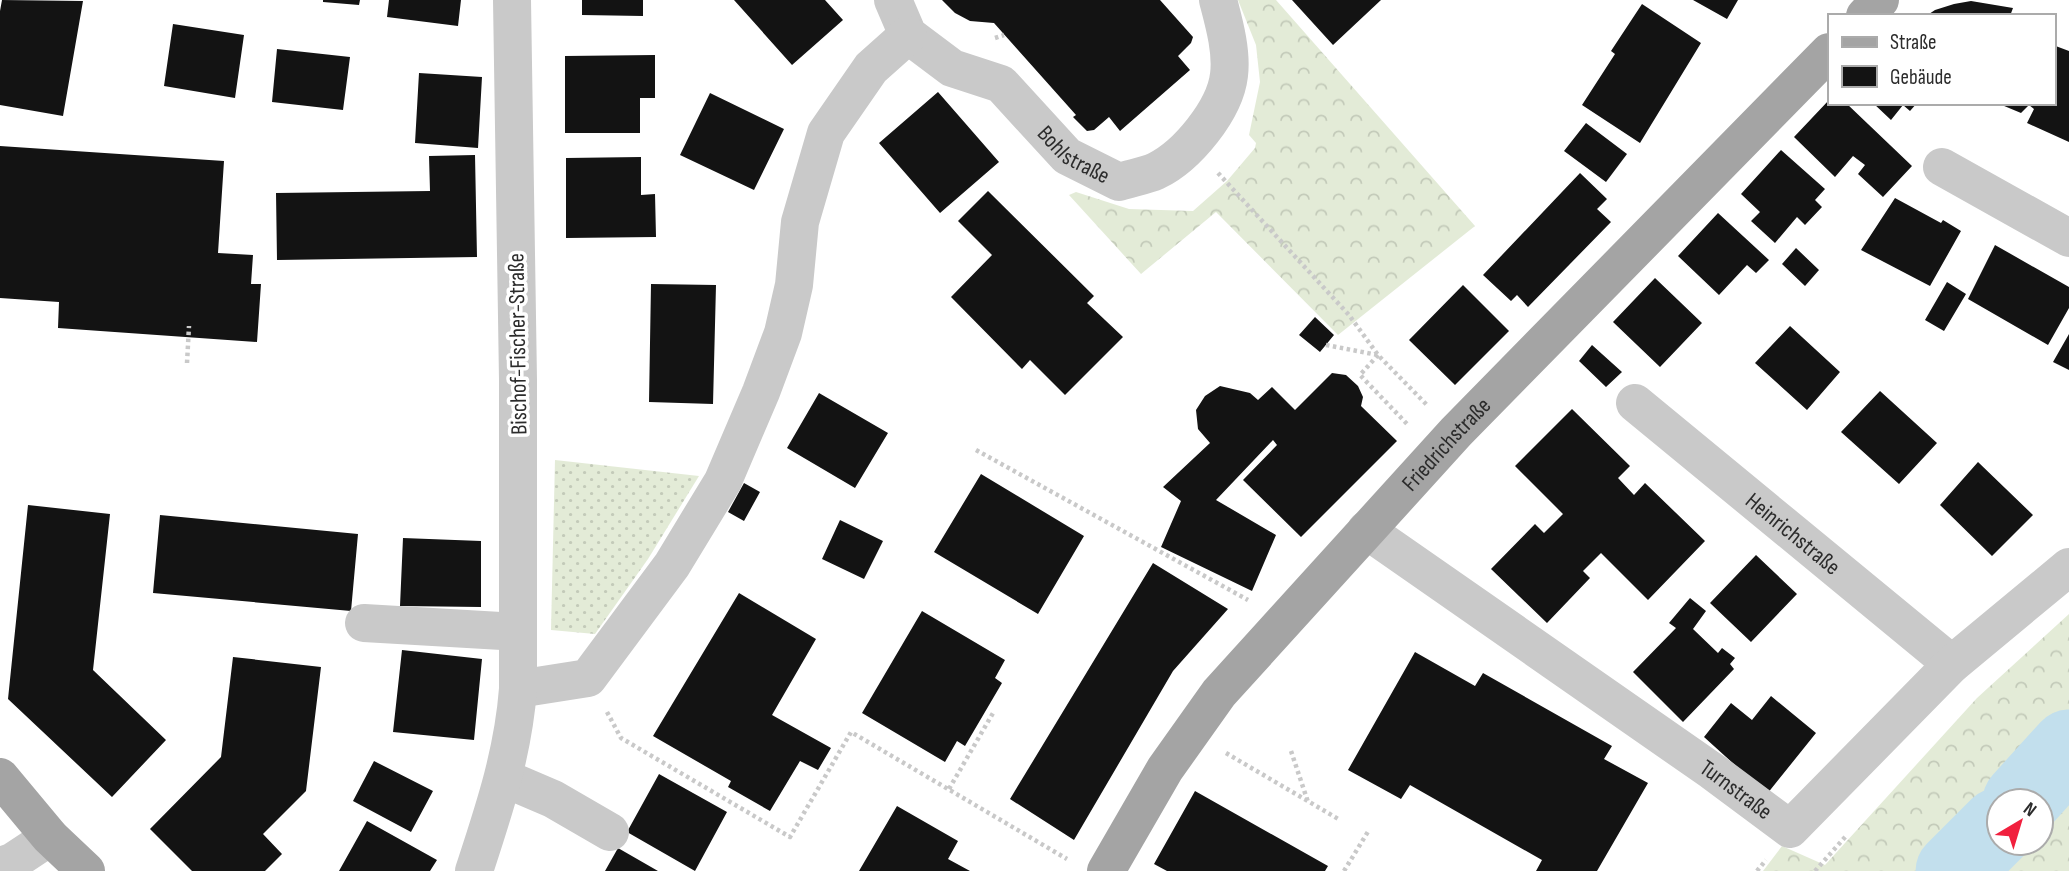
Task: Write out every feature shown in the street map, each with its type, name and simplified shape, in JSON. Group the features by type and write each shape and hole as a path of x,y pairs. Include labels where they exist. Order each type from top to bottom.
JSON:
{"main road":[{"name":"Friedrichstraße","path":"1091,868 1219,693 1366,530 1456,432 1828,53"},
{"path":"0,777 50,837 86,871"}],"street":[{"name":"Bischof-Fischer-Straße","path":"474,871 504,778 515,722 518,689 518,380 512,0"},
{"name":"Bohlstraße","path":"893,0 908,35 952,68 1001,84 1067,156 1119,182 1156,171 1175,158 1192,144 1222,102 1229,74 1226,30 1218,0"},
{"path":"518,689 588,678 672,565 723,481 761,392 782,333 794,285 800,222 826,133 871,68 908,35"},
{"path":"1942,167 2069,237"},
{"name":"Heinrichstraße","path":"1635,403 1952,664"},
{"name":"Turnstraße","path":"1366,530 1712,771 1790,829 1952,664 2069,567"},
{"path":"364,623 518,632"},
{"path":"504,778 553,799 610,832"},
{"path":"0,866 12,862 50,837"}],"path":[{"path":"1225,180 1349,315 1378,355 1426,405"},
{"path":"187,363 189,326"},
{"path":"1326,345 1378,355"},
{"path":"1378,355 1360,375 1413,430"},
{"path":"976,450 1286,621"},
{"path":"949,789 993,713"},
{"path":"621,738 790,836 851,732 1091,868"},
{"path":"1191,732 1340,820"},
{"path":"1291,751 1308,802"},
{"path":"1344,871 1370,830"}],"green space":[{"path":"1238,0 1276,0 1475,226 1338,335 1216,212 1141,274 1069,195 1076,192 1129,209 1193,211 1227,181 1255,148 1256,143 1249,135 1260,82 1256,45"},
{"path":"555,460 699,476 648,559 595,634 551,630"},
{"path":"2069,614 2069,871 1763,871 1782,846 1825,865 1977,698"}],"building":[{"path":"2,0 83,1 63,116 0,105"},
{"path":"323,0 360,0 359,5"},
{"path":"389,0 461,0 458,26 387,17"},
{"path":"582,0 643,0 643,16 582,15"},
{"path":"734,0 825,0 843,20 792,65"},
{"path":"942,0 1160,0 1193,37 1191,43 1178,56 1190,70 1120,131 1109,117 1094,130 1087,131 1073,117 1076,115 994,23 970,21 955,13"},
{"path":"1292,0 1381,0 1333,45"},
{"path":"1693,0 1738,0 1727,19"},
{"path":"1971,1 2013,8 2011,14 1929,14 1954,4"},
{"path":"1642,4 1701,43 1640,143 1582,105 1615,54 1611,51"},
{"path":"173,24 244,35 235,98 164,86"},
{"path":"2055,46 2069,51 2069,142 2027,123 2034,109 2029,105 2055,105"},
{"path":"277,49 350,57 343,110 272,102"},
{"path":"655,55 655,98 640,98 640,133 565,133 565,56"},
{"path":"419,73 482,77 478,148 415,143"},
{"path":"938,92 999,162 940,213 879,143"},
{"path":"710,93 784,129 754,190 680,155"},
{"path":"1828,101 1828,105 1848,105 1912,166 1883,197 1858,174 1865,165 1853,156 1835,177 1794,137"},
{"path":"1875,105 1903,105 1891,120"},
{"path":"1903,105 1915,105 1910,111"},
{"path":"2002,105 2029,105 2021,113"},
{"path":"1586,123 1627,154 1606,182 1564,151"},
{"path":"0,146 224,161 218,253 253,255 251,284 261,284 257,342 58,328 59,302 0,298"},
{"path":"1781,150 1825,189 1815,200 1822,207 1805,225 1797,217 1775,243 1751,221 1760,212 1741,194"},
{"path":"475,155 477,257 277,260 276,193 430,191 429,156"},
{"path":"641,157 641,195 655,194 656,237 566,238 566,158"},
{"path":"1580,173 1607,199 1597,209 1611,222 1528,307 1517,295 1511,301 1483,275"},
{"path":"988,191 1094,296 1087,303 1123,337 1065,395 1030,360 1022,369 951,297 992,255 958,221"},
{"path":"1895,198 1961,231 1930,286 1861,250"},
{"path":"1718,213 1769,260 1756,273 1747,265 1719,295 1678,256"},
{"path":"1995,245 2069,287 2069,308 2048,345 1968,299"},
{"path":"1796,248 1819,270 1805,286 1782,264"},
{"path":"1655,278 1702,323 1660,367 1613,322"},
{"path":"1947,282 1966,294 1944,331 1925,320"},
{"path":"651,284 716,285 713,404 649,402"},
{"path":"1463,285 1509,331 1455,385 1409,340"},
{"path":"1315,317 1334,335 1320,352 1299,335"},
{"path":"1790,326 1840,372 1807,410 1755,363"},
{"path":"2069,334 2069,370 2053,362"},
{"path":"1592,345 1622,372 1606,387 1579,361"},
{"path":"1332,373 1346,375 1358,386 1363,397 1361,406 1397,441 1301,537 1243,480 1277,445 1273,440 1216,500 1276,535 1252,591 1161,547 1181,501 1163,487 1210,443 1198,429 1196,410 1205,396 1220,386 1250,393 1258,400 1272,387 1295,410"},
{"path":"1880,391 1937,443 1899,484 1841,432"},
{"path":"819,393 888,433 855,488 787,448"},
{"path":"1572,409 1630,466 1618,478 1634,495 1645,483 1705,541 1648,600 1601,553 1583,571 1590,578 1547,623 1491,569 1535,524 1544,533 1563,514 1515,466"},
{"path":"1978,462 2033,515 1992,556 1940,505"},
{"path":"981,474 1084,536 1038,614 934,552"},
{"path":"744,483 760,492 744,521 728,512"},
{"path":"28,505 110,514 93,670 166,740 112,797 8,699"},
{"path":"160,515 358,534 351,611 153,593"},
{"path":"840,520 883,541 864,579 822,559"},
{"path":"403,538 481,541 481,607 400,606"},
{"path":"1756,555 1797,594 1751,642 1710,603"},
{"path":"1153,563 1228,609 1173,671 1074,840 1010,799"},
{"path":"739,593 816,639 772,715 831,748 818,770 800,761 770,811 728,787 731,781 653,736"},
{"path":"1690,598 1706,611 1693,629 1718,653 1722,648 1735,658 1730,664 1734,669 1683,722 1633,672 1676,628 1669,623"},
{"path":"922,611 1005,660 995,678 1002,683 965,746 957,741 945,762 862,713"},
{"path":"402,650 482,659 474,740 393,732"},
{"path":"1415,652 1475,686 1483,673 1612,746 1604,759 1648,783 1597,871 1536,871 1542,860 1410,785 1401,799 1348,770"},
{"path":"233,657 321,667 306,791 263,834 282,854 265,871 192,871 150,829 221,757"},
{"path":"1771,696 1816,733 1767,794 1704,737 1731,703 1752,720"},
{"path":"374,761 433,791 411,832 353,801"},
{"path":"659,774 727,812 695,871 627,832"},
{"path":"1195,791 1328,866 1325,871 1167,871 1154,864"},
{"path":"897,806 958,841 948,859 970,871 859,871"},
{"path":"367,821 437,860 430,871 339,871"},
{"path":"618,848 658,871 605,871"}],"waterway":[{"path":"2034,787 2069,748"},
{"path":"1954,871 1985,840"}]}
